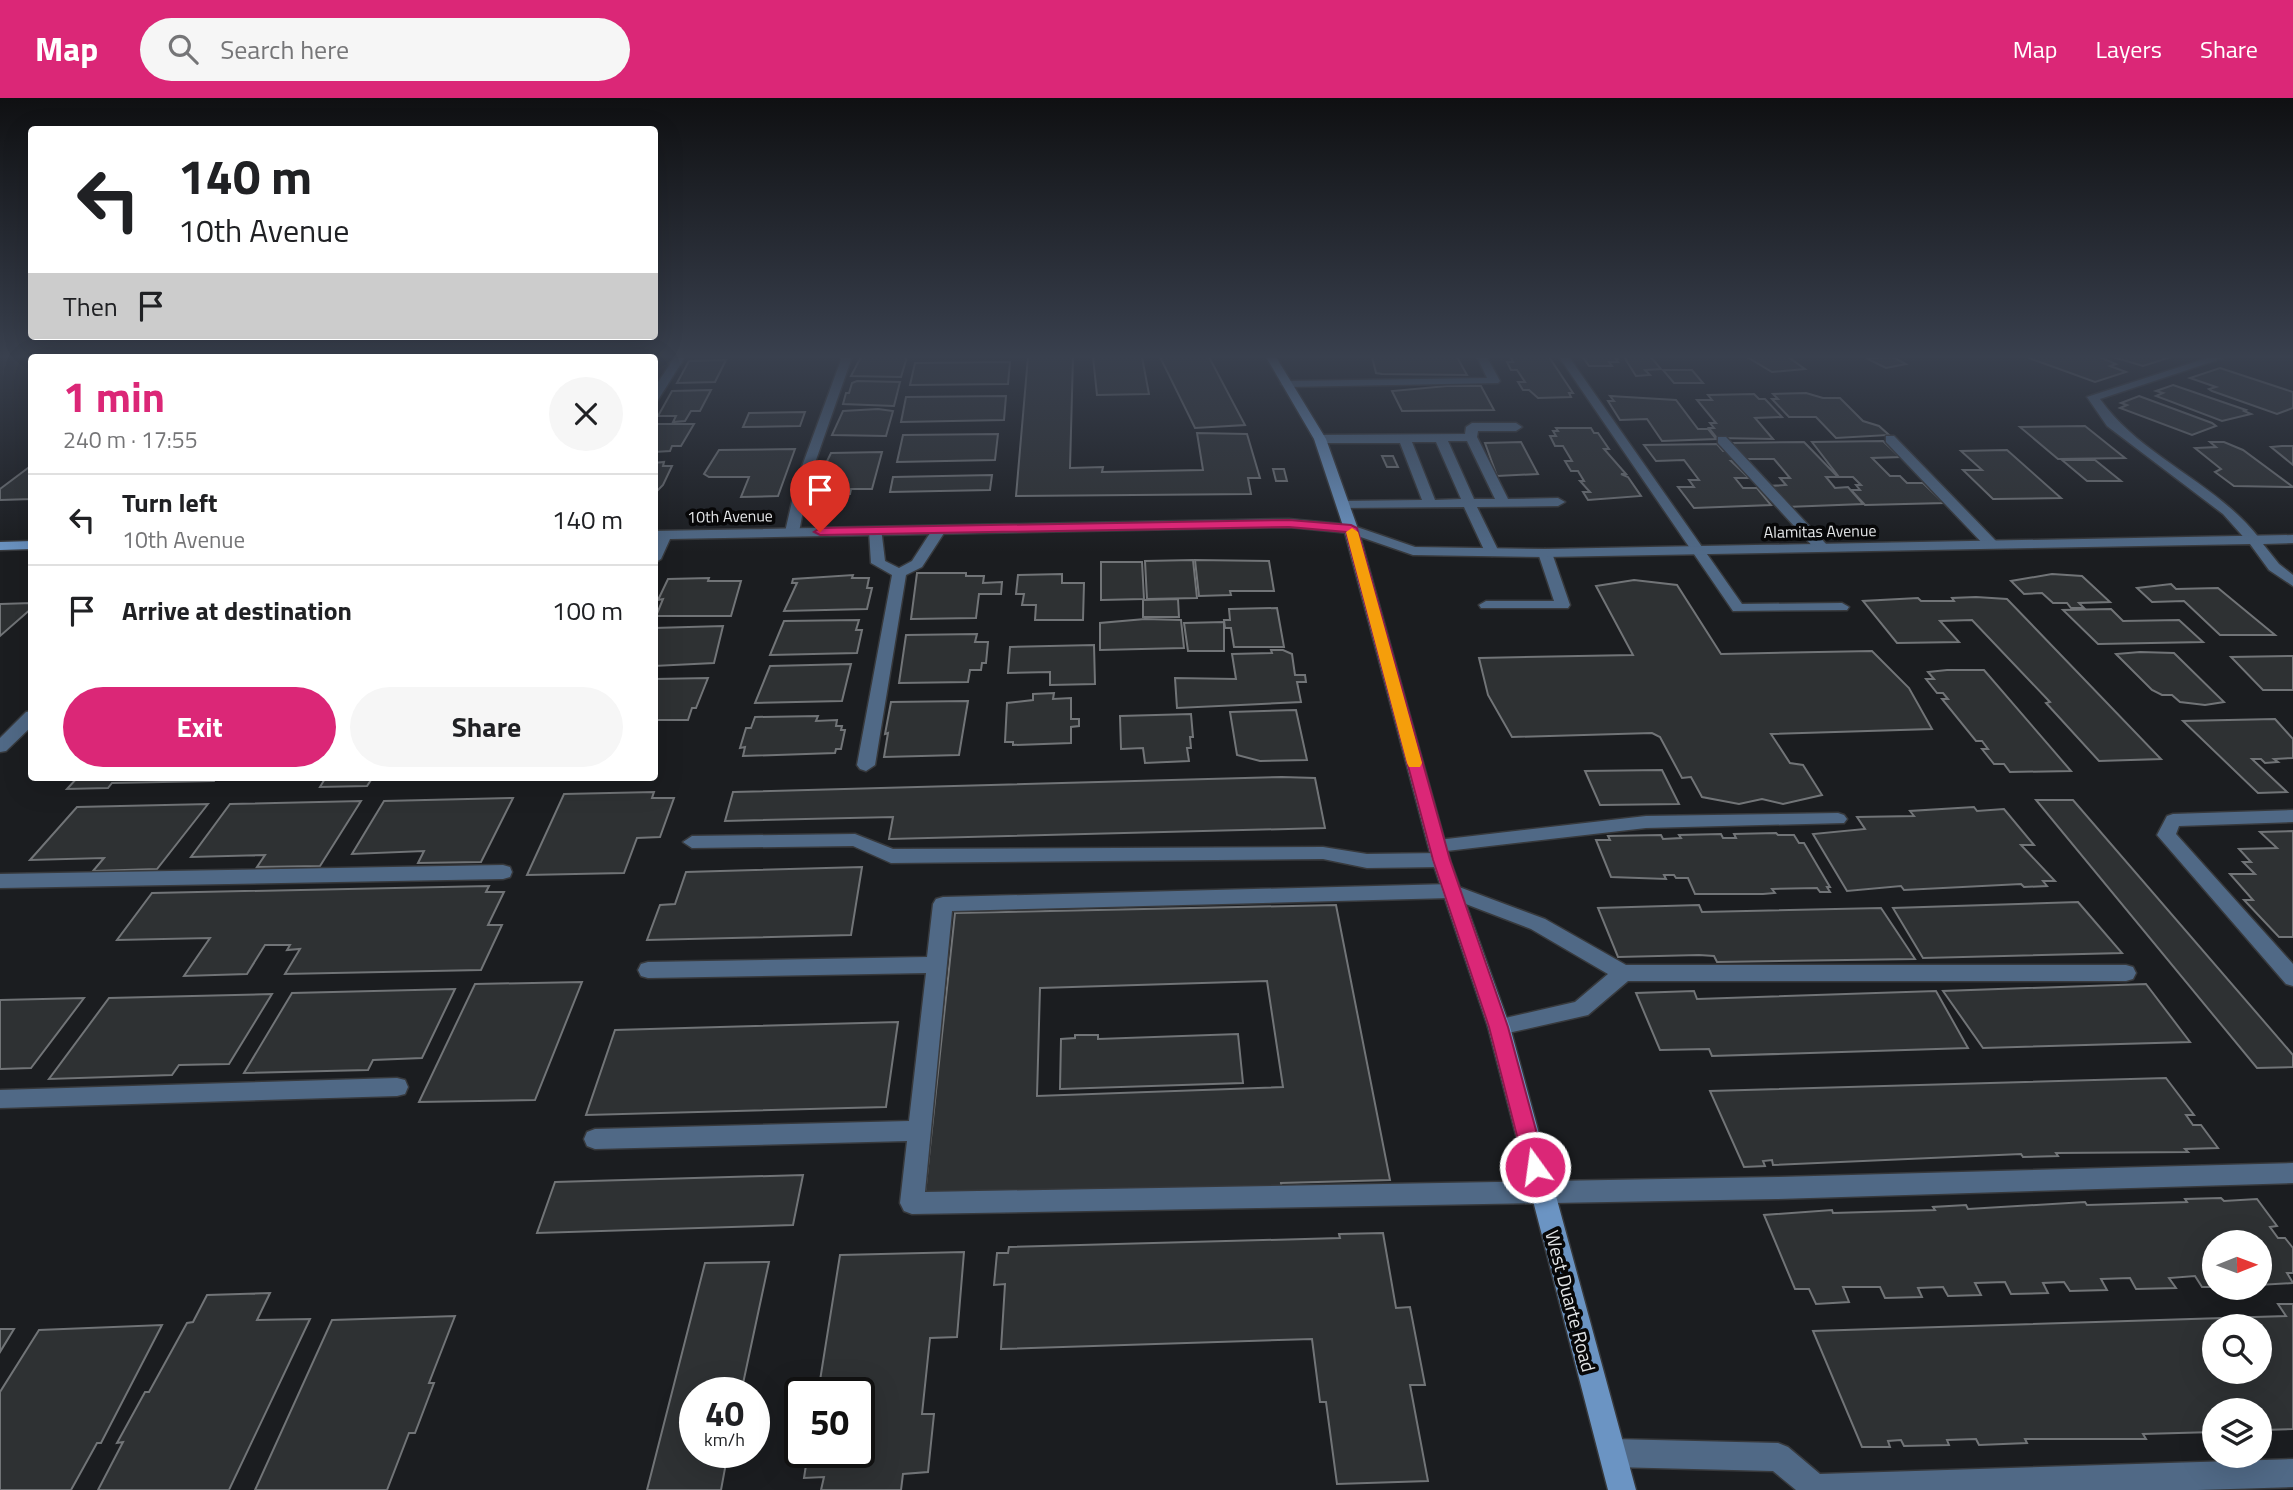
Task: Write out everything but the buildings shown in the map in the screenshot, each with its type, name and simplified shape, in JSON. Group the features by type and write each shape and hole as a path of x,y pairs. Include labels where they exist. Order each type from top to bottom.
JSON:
{"main road":[{"name":"West Duarte Road","path":"1310,422 1320,439 1351,528 1439,853 1499,1027 1622,1490"},
{"path":"0,546 28,545"}],"street":[{"path":"792,532 803,480 824,422"},
{"path":"1609,422 1697,551 1742,610 1842,607"},
{"path":"2111,422 2228,511 2274,567 2293,582"},
{"path":"1503,502 1471,438 1472,427 1517,427"},
{"path":"1440,438 1492,552"},
{"path":"1320,439 1471,438"},
{"path":"1405,439 1430,504"},
{"path":"1890,439 1991,544"},
{"path":"1722,440 1822,548"},
{"path":"1343,505 1558,502"},
{"name":"10th Avenue","path":"660,535 1289,523 1351,528"},
{"name":"Alamitas Avenue","path":"1351,528 1413,551 1545,554 2293,538"},
{"path":"899,573 917,564 939,530"},
{"path":"876,531 878,562 899,573"},
{"path":"1486,605 1563,604 1545,554"},
{"path":"866,765 899,573"},
{"path":"0,747 28,720"},
{"path":"2293,816 2173,820 2166,835 2293,978"},
{"path":"692,842 855,840 891,856 1322,853 1367,861 1646,822 1838,819"},
{"path":"0,881 503,872"},
{"path":"2126,973 1623,973 1538,924 1451,891 943,904 912,1203 1764,1188 2293,1173"},
{"path":"648,970 937,965"},
{"path":"1499,1027 1581,1009 1623,973"},
{"path":"0,1099 397,1087"},
{"path":"595,1139 920,1131"},
{"path":"1613,1453 1778,1457 1819,1489 2293,1473"}],"slow traffic":[{"path":"1352,532 1414,763"}],"route":[{"path":"820,532 1289,523 1351,528 1441,860 1499,1027 1535,1167"}]}
